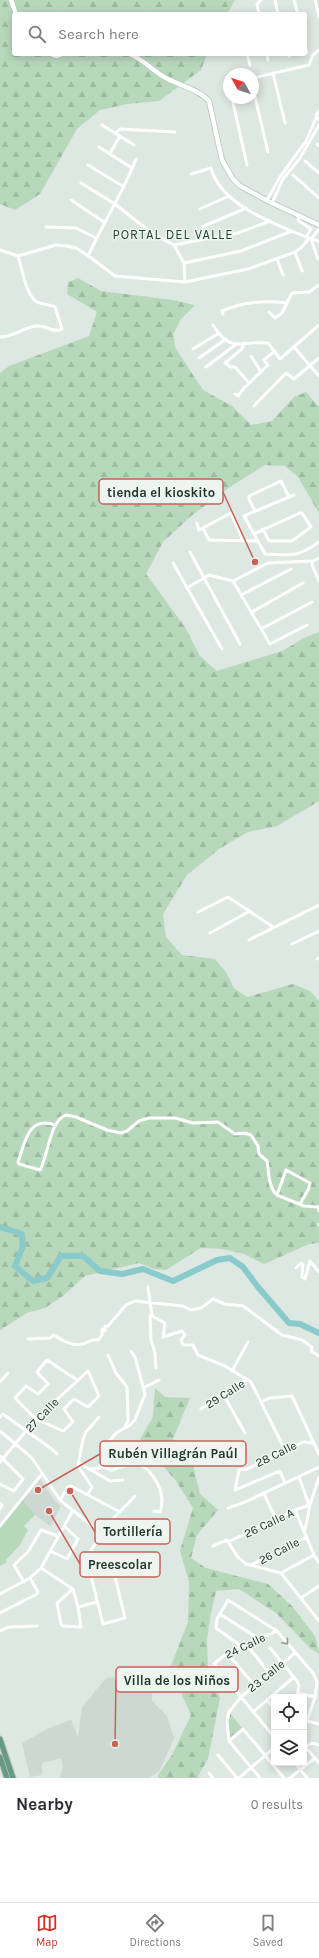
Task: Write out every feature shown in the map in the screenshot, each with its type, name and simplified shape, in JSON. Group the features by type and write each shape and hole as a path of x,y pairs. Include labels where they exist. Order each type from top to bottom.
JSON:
{"main road":[{"path":"11,0 15,12"},
{"path":"134,56 143,60 163,76 201,94 209,101 222,160 228,173 240,186 269,202 319,225"},
{"path":"0,1739 13,1778"},
{"path":"0,1757 7,1778"}],"street":[{"path":"259,12 257,4 260,0"},
{"path":"275,0 278,12"},
{"path":"294,0 297,12"},
{"path":"315,0 319,17"},
{"path":"259,76 309,65 313,55 319,50"},
{"path":"248,56 250,65"},
{"path":"267,56 268,60"},
{"path":"273,73 285,123"},
{"path":"233,104 247,165"},
{"path":"257,104 268,152"},
{"path":"269,202 280,177 306,141 318,119 316,114 319,111"},
{"path":"102,125 134,145"},
{"path":"269,202 283,179 300,158 319,125"},
{"path":"116,133 120,128 175,132"},
{"path":"110,153 120,136"},
{"path":"99,147 132,168"},
{"path":"88,256 104,222 124,187 136,159"},
{"path":"305,161 319,173"},
{"path":"88,165 124,187"},
{"path":"191,174 211,168 217,182 229,196 246,208 292,232 319,242"},
{"path":"293,175 319,198"},
{"path":"81,183 115,204 153,234 174,245 184,263 185,282"},
{"path":"200,210 229,196"},
{"path":"71,200 104,222"},
{"path":"202,227 246,208"},
{"path":"298,216 299,221 310,227 309,238 318,259"},
{"path":"174,245 238,233 270,221"},
{"path":"46,226 76,228 96,238"},
{"path":"0,250 18,256 56,246 76,248 115,276 185,282 248,269 295,252 319,229"},
{"path":"184,263 241,251 292,232"},
{"path":"295,252 302,271"},
{"path":"0,337 9,336 38,325 57,331 62,329 55,307 38,303 32,298 27,288 18,256"},
{"path":"277,259 283,275"},
{"path":"269,312 275,318 282,313 293,292 309,292 319,285"},
{"path":"223,314 222,311 238,305 272,301 287,303"},
{"path":"206,367 235,345 244,343 268,343 280,359 319,324"},
{"path":"213,325 218,333 235,345"},
{"path":"193,350 218,333"},
{"path":"199,358 226,339"},
{"path":"244,343 242,349 225,363 231,367 235,366 249,383"},
{"path":"294,347 319,376"},
{"path":"235,394 238,396 268,365 264,360 274,351"},
{"path":"251,356 261,372"},
{"path":"254,406 286,373 293,379 319,358"},
{"path":"255,511 249,496 281,481 289,497"},
{"path":"294,495 244,516 257,541 265,554 294,555 304,553 319,542"},
{"path":"254,534 263,529 301,512 311,527 292,541 269,541 263,529"},
{"path":"197,523 200,530 232,513 243,541"},
{"path":"203,528 209,540 257,541"},
{"path":"190,552 240,644"},
{"path":"188,588 209,575 233,581 268,563 313,561 319,558"},
{"path":"313,561 312,565 319,580"},
{"path":"173,563 222,649"},
{"path":"242,595 291,569"},
{"path":"233,581 270,644 307,625"},
{"path":"252,612 303,583"},
{"path":"261,629 312,602"},
{"path":"198,912 228,897 273,927"},
{"path":"249,940 319,905"},
{"path":"210,932 250,911"},
{"path":"292,944 319,931"},
{"path":"55,1125 46,1122 38,1123 31,1128 18,1162 19,1164 40,1170 55,1125 62,1116 70,1115 107,1130 121,1133 127,1131 139,1121 149,1118 175,1118 193,1123 220,1122 234,1134 244,1133 251,1135 258,1146 259,1154 267,1161 269,1178 277,1195 300,1204 318,1207 319,1211"},
{"path":"277,1195 286,1170 310,1182 309,1188 300,1204"},
{"path":"296,1268 301,1263 303,1264 302,1277 305,1279 310,1261 319,1272"},
{"path":"148,1287 152,1316 150,1316 151,1340 155,1353 156,1368"},
{"path":"28,1339 50,1338 54,1335 59,1340 71,1344 83,1344 93,1340 98,1340 102,1335 102,1329 105,1331 105,1326 108,1326 126,1305 135,1301 182,1306 191,1310 201,1308 213,1299 225,1304 240,1305 282,1335 302,1340 312,1347 311,1351 319,1356"},
{"path":"152,1316 165,1323 163,1337 182,1331 185,1335 181,1340 184,1345 193,1345 198,1355 225,1366 248,1380 253,1385 285,1450"},
{"name":"29 Calle","path":"232,1371 248,1342"},
{"path":"91,1469 96,1470 100,1466 104,1448 116,1433 124,1429 135,1420 145,1394 135,1357 131,1351"},
{"path":"108,1355 116,1373 127,1387 128,1421 124,1429"},
{"path":"36,1419 15,1398 26,1386 38,1394 48,1384 37,1372 47,1360 77,1380"},
{"name":"27 Calle","path":"0,1462 2,1457 36,1419 88,1371 99,1396 88,1407 74,1399 64,1409 73,1422 63,1431 36,1419"},
{"path":"0,1382 8,1373"},
{"path":"143,1388 158,1380"},
{"name":"29 Calle","path":"201,1409 237,1384 248,1380"},
{"path":"223,1394 245,1433"},
{"path":"261,1402 270,1398 292,1396 319,1454"},
{"path":"1,1415 27,1430 56,1454"},
{"path":"88,1494 92,1487 78,1468 83,1439 86,1432 99,1417"},
{"path":"0,1431 32,1458 60,1500 101,1533"},
{"name":"28 Calle","path":"285,1483 280,1471 235,1490 239,1470 247,1469 303,1442 314,1443"},
{"path":"0,1484 14,1491 23,1480 2,1457"},
{"path":"100,1466 112,1470 137,1462 146,1467 152,1478 159,1484 162,1499 160,1512 154,1511"},
{"path":"79,1463 110,1481 123,1480"},
{"path":"228,1508 264,1494 319,1467"},
{"path":"0,1526 42,1474"},
{"path":"299,1477 309,1505"},
{"path":"305,1530 309,1505 319,1477"},
{"path":"60,1500 70,1486 88,1494 120,1512"},
{"path":"264,1494 276,1519"},
{"path":"86,1563 101,1533 135,1496"},
{"name":"26 Calle A","path":"213,1546 228,1541 309,1505"},
{"path":"0,1594 24,1582 42,1568 52,1552 58,1536 73,1510"},
{"path":"295,1510 305,1530 314,1555 319,1562"},
{"path":"52,1552 67,1559 77,1536 64,1526"},
{"path":"24,1582 14,1565 28,1552 41,1530 58,1536"},
{"name":"26 Calle","path":"251,1565 307,1537"},
{"path":"228,1541 241,1561 281,1573 319,1621"},
{"path":"281,1573 314,1555"},
{"path":"108,1565 113,1568 125,1618 102,1624 97,1602 91,1576 108,1565"},
{"path":"42,1568 73,1589 82,1626 70,1627 60,1624 56,1604 73,1589"},
{"path":"0,1614 37,1594 38,1592 30,1578"},
{"path":"301,1598 319,1586"},
{"path":"241,1646 216,1629 220,1614 228,1600 277,1631 313,1673 318,1682 315,1697 307,1719"},
{"path":"78,1607 97,1602"},
{"path":"220,1614 259,1639"},
{"path":"0,1631 9,1627 37,1626"},
{"name":"24 Calle","path":"240,1697 214,1664 227,1652 277,1631"},
{"path":"246,1644 270,1674"},
{"path":"270,1648 294,1677 299,1686 298,1694"},
{"path":"227,1652 255,1686"},
{"name":"23 Calle","path":"229,1741 227,1721 231,1708 240,1697 296,1653"},
{"path":"253,1712 294,1677"},
{"path":"307,1696 315,1697"},
{"path":"240,1697 271,1733"},
{"path":"267,1700 271,1705"},
{"path":"307,1722 319,1724"},
{"path":"260,1778 229,1741 243,1729 284,1778"},
{"path":"307,1745 312,1743 319,1743"},
{"path":"307,1748 319,1763"},
{"path":"218,1755 238,1778 271,1751"},
{"path":"290,1778 317,1759"},
{"path":"297,1766 307,1778"},
{"path":"209,1773 213,1778"}],"shaded area":[{"path":"39,1477 54,1500 61,1506 50,1526 35,1515 21,1498"},
{"path":"152,1673 152,1701 167,1716 174,1738 160,1770 149,1778 60,1778 63,1766 61,1758 42,1763 42,1775 30,1777 22,1743 49,1728 71,1720 78,1737 82,1707 106,1678"}],"green space":[{"path":"0,0 235,0 228,12 12,12 12,56 206,56 201,70 159,101 128,104 100,110 77,129 40,194 15,210 0,204"},
{"path":"78,278 101,291 173,300 195,305 181,319 173,335 176,349 203,390 232,406 251,425 272,421 294,397 306,392 319,407 319,513 298,477 285,466 265,465 233,485 191,516 163,542 146,574 185,627 200,656 217,671 282,651 306,637 319,632 319,801 277,826 248,832 219,849 187,875 163,914 166,937 182,955 215,959 226,972 234,988 247,997 293,984 310,991 319,1001 319,1243 309,1244 264,1264 244,1254 222,1249 201,1248 166,1270 154,1269 139,1263 85,1276 63,1296 45,1308 27,1313 0,1330 0,373 9,366 89,336 97,312 67,294 68,282"},
{"path":"155,1388 165,1397 190,1398 173,1439 193,1465 200,1494 218,1510 197,1535 191,1558 206,1568 268,1584 292,1606 315,1636 319,1652 319,1654 310,1648 276,1613 239,1589 216,1591 207,1640 208,1668 220,1698 208,1759 198,1776 199,1778 158,1778 158,1775 172,1755 191,1715 170,1668 188,1622 189,1582 180,1551 193,1508 176,1481 140,1439 153,1417"},
{"path":"21,1498 35,1515 24,1526 28,1530 20,1545 6,1560 6,1563 0,1566 0,1524"},
{"path":"229,1712 243,1729 229,1741 227,1730"}],"waterway":[{"path":"0,1227 22,1234 23,1246 15,1266 33,1281 47,1278 61,1256 83,1256 100,1271 122,1274 143,1269 173,1281 217,1260 230,1258 243,1267 289,1323 300,1324 319,1333"}],"place":[{"name":"tienda el kioskito","path":"255,562"},
{"name":"Rubén Villagrán Paúl","path":"38,1490"},
{"name":"Tortillería","path":"70,1491"},
{"name":"Preescolar","path":"49,1511"},
{"name":"Villa de los Niños","path":"115,1744"}],"district":[{"name":"PORTAL DEL VALLE","path":"173,234"}]}
